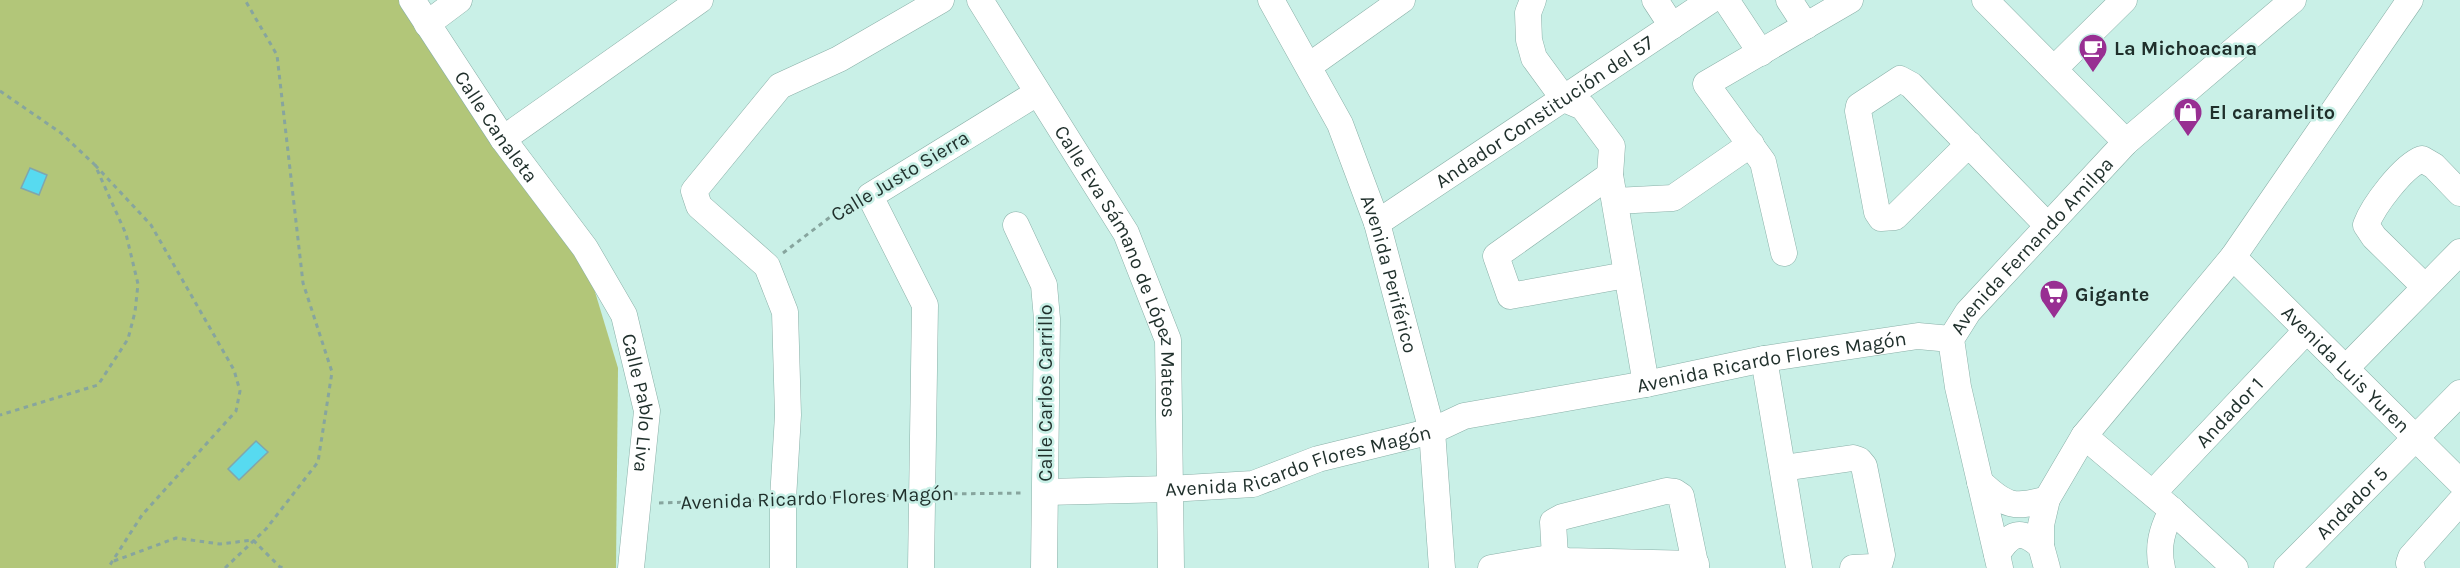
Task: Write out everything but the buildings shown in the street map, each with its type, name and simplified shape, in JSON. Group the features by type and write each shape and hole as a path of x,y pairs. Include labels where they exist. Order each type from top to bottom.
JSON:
{"street":[{"name":"Calle Canaleta","path":"412,0 503,139 585,248"},
{"path":"427,24 459,0"},
{"path":"503,139 700,0"},
{"path":"783,568 783,499 788,415 785,312 767,266 699,206 694,191 780,86 839,59 941,0"},
{"name":"Calle Eva Sámano de López Mateos","path":"980,0 1126,233 1168,340 1171,568"},
{"name":"Avenida Periférico","path":"1272,0 1340,124 1377,224 1432,431 1442,568"},
{"path":"1309,66 1400,0"},
{"path":"1533,0 1528,13 1529,40 1534,58 1564,99 1583,107 1612,146 1610,175 1646,384"},
{"path":"1655,0 1672,26"},
{"name":"Andador Constitución del 57","path":"1377,224 1711,0"},
{"path":"1726,0 1761,53"},
{"path":"1789,0 1806,26"},
{"path":"1784,253 1763,162 1706,84 1850,0"},
{"path":"2054,69 2124,0"},
{"name":"Avenida Fernando Amilpa","path":"1999,561 1952,357 1951,339 1968,312 2126,142 2293,0"},
{"path":"2044,557 2042,525 2047,499 2084,436 2233,257 2406,2"},
{"path":"2001,5 2054,69 2126,142"},
{"path":"1968,144 1895,217 1881,218 1875,201 1859,106 1900,79 1906,81 1968,144 2048,226"},
{"name":"Calle Justo Sierra","path":"870,196 1037,93"},
{"path":"1615,201 1673,198 1751,144"},
{"path":"2425,287 2374,237 2366,225 2370,214 2411,163 2422,159 2434,166 2460,193"},
{"path":"1610,175 1496,256 1510,296 1626,276"},
{"path":"870,196 925,304 924,494 921,568"},
{"name":"Calle Carlos Carrillo","path":"1017,225 1044,285 1047,319 1044,568"},
{"name":"Calle Pablo Liva","path":"585,248 624,315 638,364 647,411 631,568"},
{"path":"2345,369 2460,252"},
{"name":"Avenida Luis Yuren","path":"2233,257 2460,482"},
{"name":"Andador 1","path":"2162,502 2306,331"},
{"name":"Avenida Ricardo Flores Magón","path":"1046,492 1253,484 1318,459 1432,431 1464,416 1646,384 1764,359 1918,336 1951,339"},
{"path":"1764,359 1799,568"},
{"name":"Andador 5","path":"2287,568 2460,393"},
{"path":"2084,436 2235,568"},
{"path":"1783,468 1853,458 1859,460 1864,466 1882,555 1880,562 1873,567 1853,568"},
{"path":"1980,482 2002,502 2013,505 2047,499"},
{"path":"1491,568 1555,557 1567,561 1696,566 1681,496 1675,492 1666,491 1562,517 1553,522 1555,557"},
{"path":"2162,502 2163,529 2158,551 2162,568"},
{"path":"2410,565 2460,502"},
{"path":"1999,561 2007,539 2021,534 2029,535 2044,557"}],"path":[{"path":"225,568 266,529 318,462 332,372 303,283 277,55 245,0"},
{"path":"0,91 61,133 152,225 234,370 240,391 236,411 142,514 108,568"},
{"path":"0,416 98,385 128,339 138,284 126,234 95,165"},
{"name":"Calle Justo Sierra","path":"767,266 838,211 870,196"},
{"name":"Avenida Ricardo Flores Magón","path":"636,504 1046,492"},
{"path":"112,562 176,538 220,544 253,540"},
{"path":"253,540 280,567 286,568"}],"green space":[{"path":"0,0 404,0 589,272 618,368 616,568 0,568"}],"place":[{"name":"La Michoacana","path":"2093,74"},
{"name":"El caramelito","path":"2188,138"},
{"name":"Gigante","path":"2054,320"}]}
